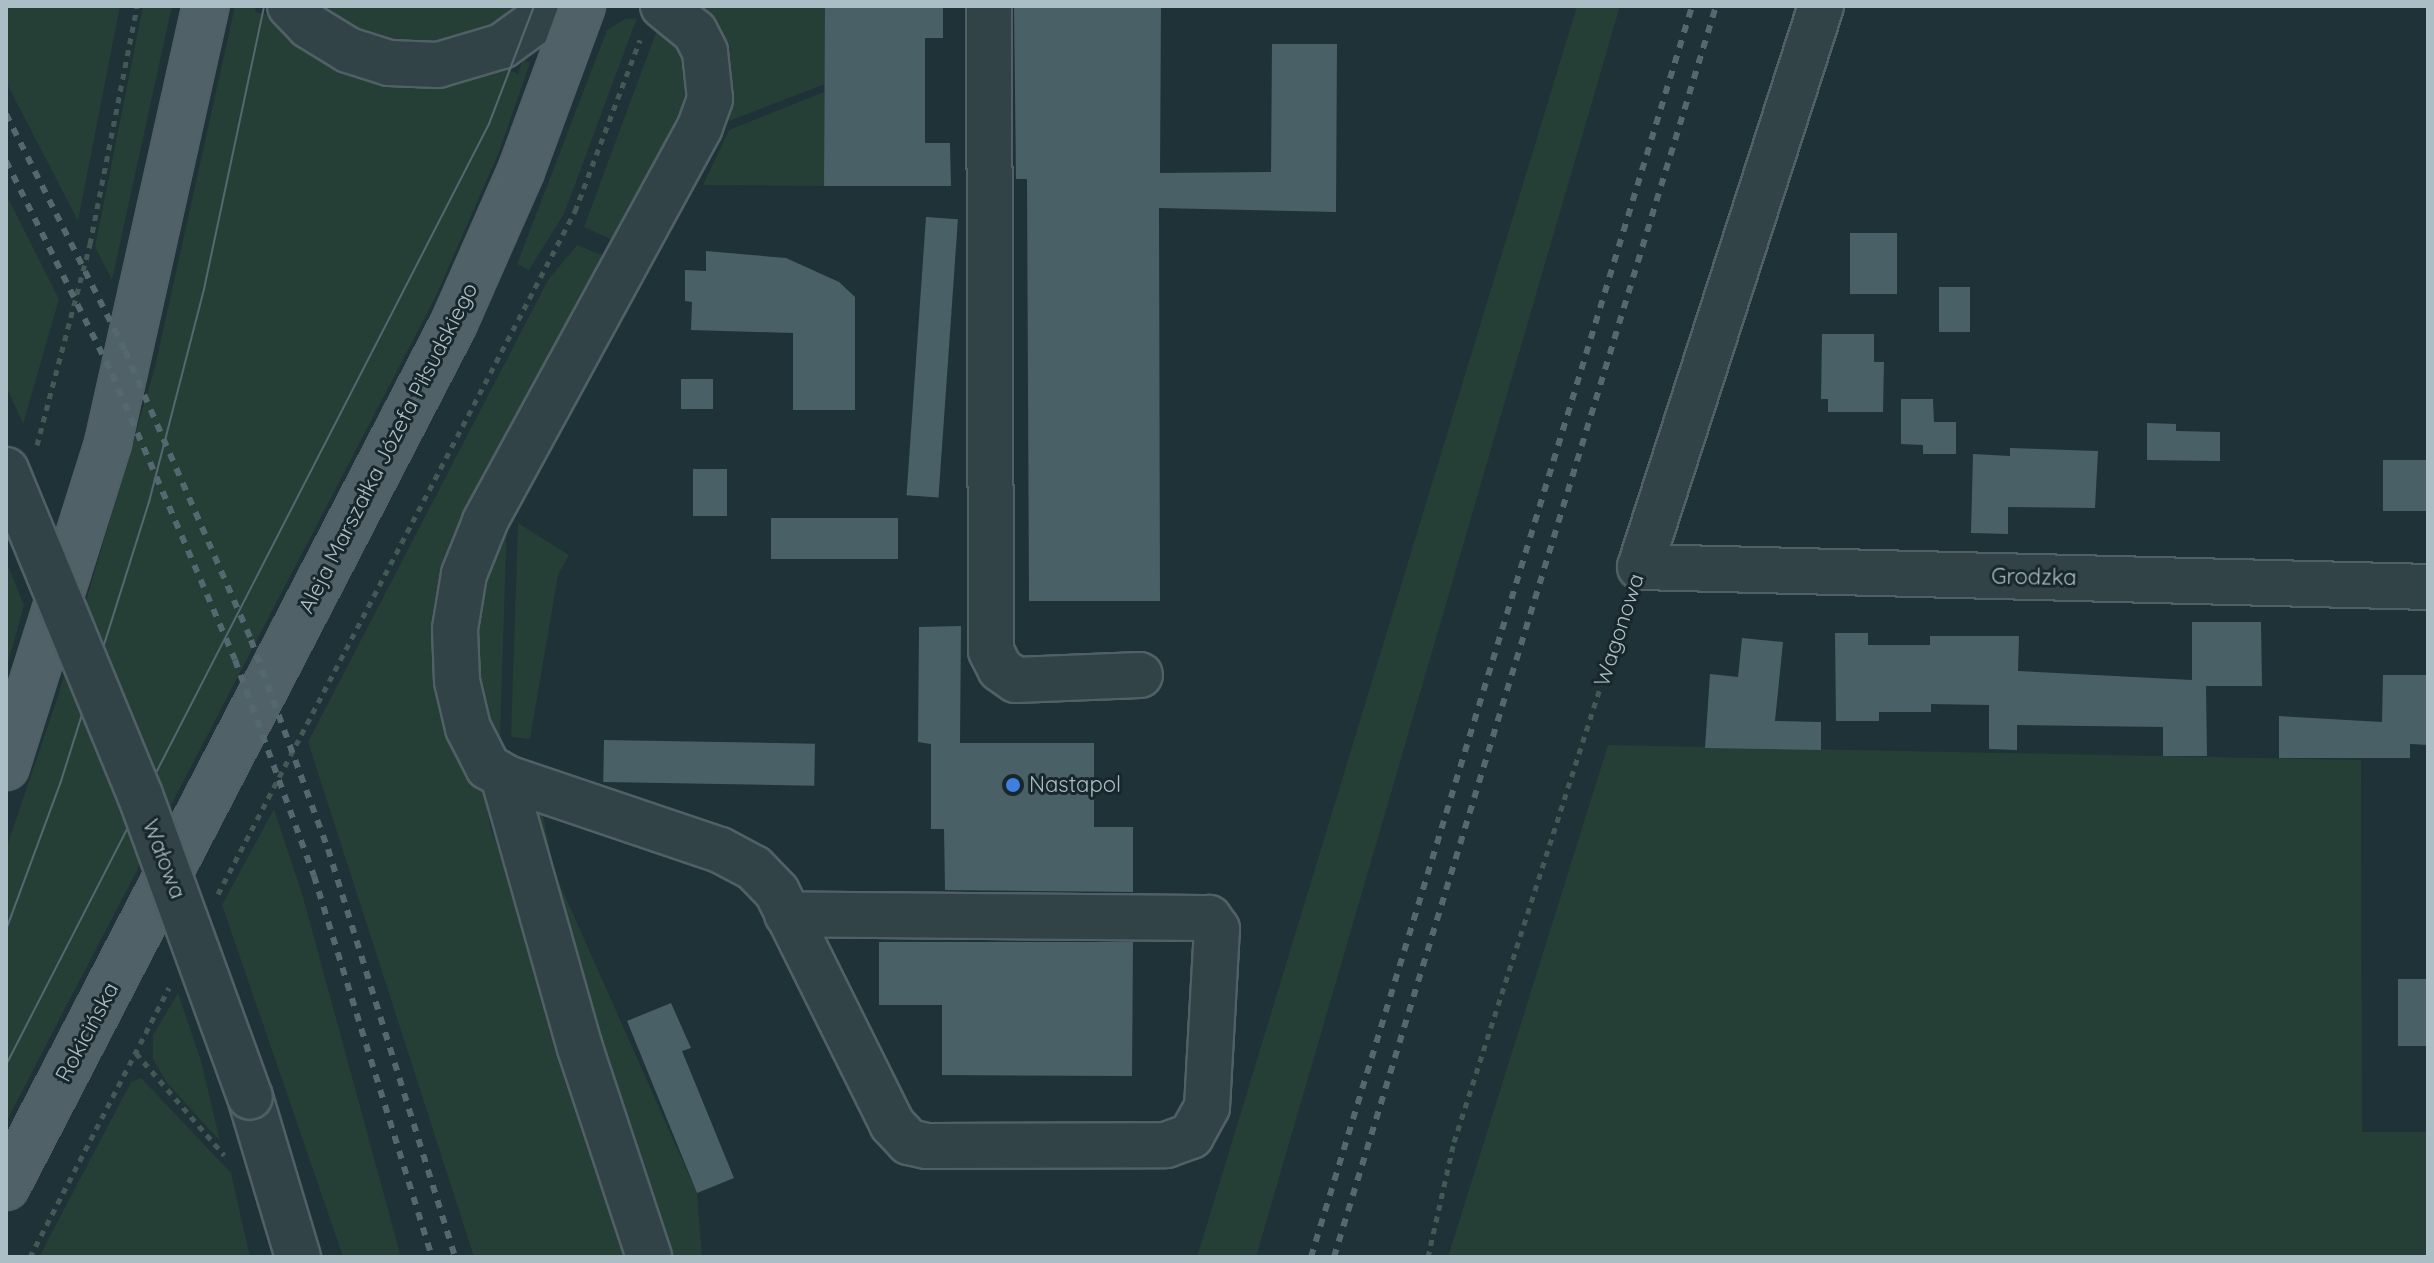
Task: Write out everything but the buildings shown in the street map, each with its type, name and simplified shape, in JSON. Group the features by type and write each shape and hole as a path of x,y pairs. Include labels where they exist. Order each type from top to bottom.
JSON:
{"main road":[{"path":"6,767 62,602 153,258 206,6"},
{"name":"Aleja Marszałka Józefa Piłsudskiego","path":"168,878 454,323 521,171 563,12"},
{"name":"Rokicińska","path":"6,1187 168,878"}],"street":[{"path":"290,6 309,26 348,50 412,65 482,55 563,12"},
{"path":"989,6 991,651 1000,669 1016,680 1140,675"},
{"name":"Wagonowa","path":"1640,567 1821,6"},
{"path":"652,21 695,32 705,52 710,99 485,522 464,574 455,629 457,681 468,728 488,767 503,776 720,850 754,868 787,914 892,1124 909,1142 927,1146 1166,1145 1191,1136 1207,1107 1217,929 1209,918 787,914"},
{"name":"Wałowa","path":"21,460 250,1097 298,1257"},
{"name":"Grodzka","path":"1640,567 2428,587"},
{"path":"503,776 584,1061 649,1257"}],"path":[{"path":"21,460 90,244 137,6"},
{"path":"216,898 575,211 652,21"},
{"name":"Wagonowa","path":"1428,1257 1454,1142 1640,567"},
{"path":"30,1257 172,983"},
{"path":"136,1053 216,1147"}],"green space":[{"path":"6,6 120,6 78,221 6,82"},
{"path":"143,6 172,6 112,280 95,247"},
{"path":"235,6 256,6 255,12 271,15 291,38 445,84 505,67 518,74 523,59 530,63 499,152 436,296 6,1122 6,849 58,696 155,367"},
{"path":"315,6 520,6 510,18 464,42 413,46 368,37"},
{"path":"697,6 825,6 825,84 729,121 722,44"},
{"path":"1577,6 1620,6 1256,1257 1197,1257"},
{"path":"637,18 564,214 529,270 517,264 607,30 625,19"},
{"path":"658,27 683,45 695,94 621,244 584,227"},
{"path":"824,92 824,186 703,185 729,130"},
{"path":"6,194 59,299 23,424 6,386"},
{"path":"577,245 611,259 468,521 483,786 491,829 642,1257 474,1257 308,742 548,280"},
{"path":"507,519 500,737 480,700 474,652 478,599"},
{"path":"518,523 569,555 558,575 530,739 511,737"},
{"path":"8,566 24,605 6,670 6,572"},
{"path":"1608,745 2361,760 2362,1132 2428,1132 2428,1257 1448,1257"},
{"path":"274,809 303,897 401,1257 343,1257 222,905"},
{"path":"542,810 554,871 697,1193 702,1257 654,1257 529,811"},
{"path":"178,993 201,1061 220,1141 167,1083 153,1059 153,1035"},
{"path":"141,1078 231,1173 250,1257 39,1257 131,1082"}],"tram line":[{"path":"6,930 61,781 149,502 204,289 264,6"},
{"path":"398,6 449,6"},
{"path":"6,1065 489,124 534,6"}],"railway":[{"path":"1311,1257 1692,6"},
{"path":"1334,1257 1716,6"},
{"path":"6,114 125,351 251,640 328,849 455,1257"},
{"path":"6,161 112,374 235,660 314,876 432,1257"}],"place":[{"name":"Nastapol","path":"1013,785"}]}
